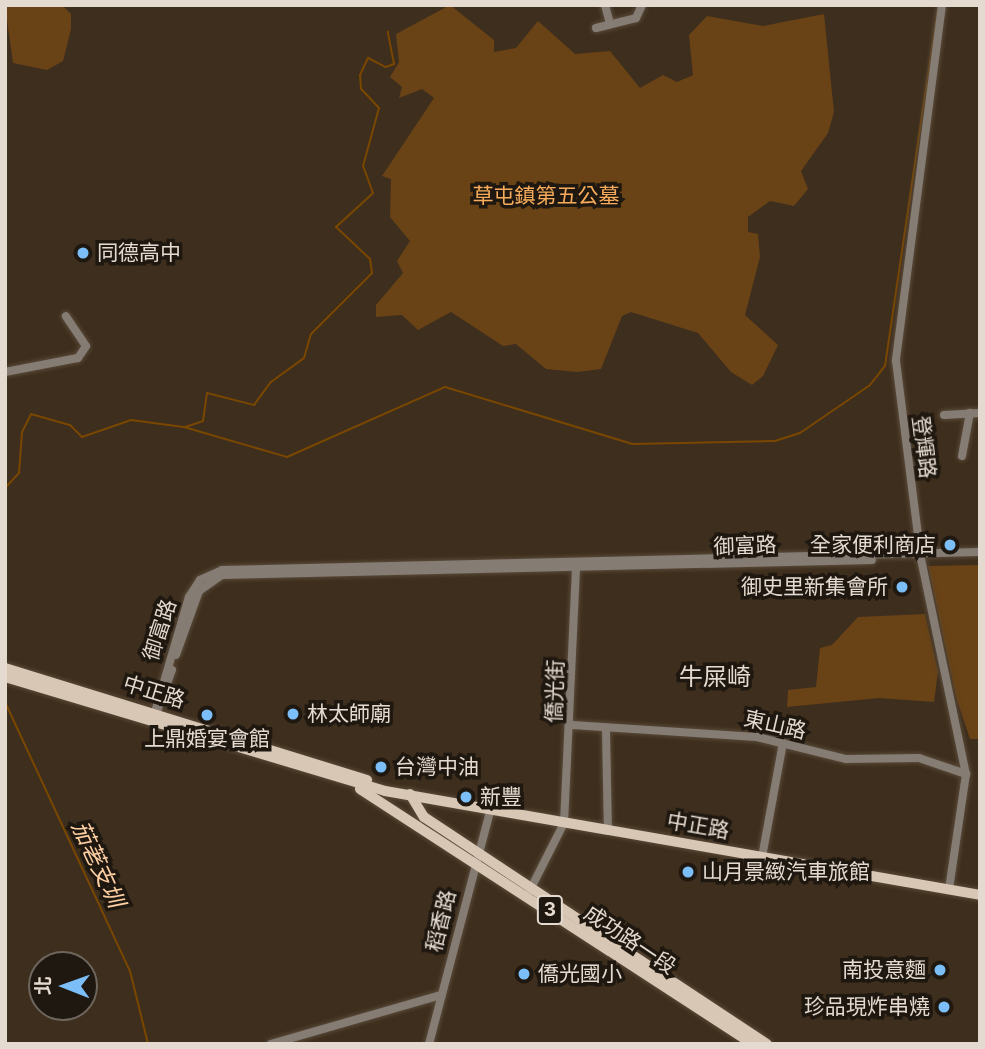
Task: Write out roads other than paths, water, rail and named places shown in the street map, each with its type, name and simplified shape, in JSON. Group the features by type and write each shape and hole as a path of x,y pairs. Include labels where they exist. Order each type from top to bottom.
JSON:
{"main road":[{"name":"中正路","path":"5,668 410,794"},
{"name":"中正路","path":"5,677 155,715 345,780 564,823 980,895"},
{"name":"成功路一段","path":"345,780 476,856 767,1044"},
{"name":"成功路一段","path":"410,794 424,817 476,856"},
{"name":"成功路一段","path":"529,891 752,1044"}],"street":[{"path":"605,5 610,24"},
{"path":"596,28 636,18 642,5"},
{"name":"登輝路","path":"942,5 896,350 920,557 966,774 949,889"},
{"path":"5,372 78,358 86,346 65,316"},
{"path":"961,456 970,413"},
{"path":"944,415 980,413"},
{"name":"御富路","path":"920,557 980,552"},
{"name":"御富路","path":"155,715 194,599 213,578 576,564 980,558"},
{"name":"僑光街","path":"564,823 572,725 576,564"},
{"name":"東山路","path":"572,725 606,730 721,732 783,743 846,759 919,758 966,774"},
{"path":"606,730 608,830"},
{"path":"762,857 783,743"},
{"name":"稻香路","path":"429,1044 476,856 491,808"},
{"path":"529,891 564,823"},
{"path":"271,1044 441,995"}],"waterway":[{"path":"5,488 19,473 22,432 31,414 70,425 82,437 131,420 184,427 287,457 445,387 633,444 775,441 800,433 870,385 885,366 938,5"},
{"path":"185,427 203,421 207,393 254,405 271,382 304,358 311,334 372,273 370,259 336,227 373,193 363,166 379,108 361,89 360,75 368,58 386,67 394,64 388,32"},
{"name":"茄荖支圳","path":"5,702 130,971 148,1044"}],"place":[{"name":"同德高中","path":"83,253"},
{"name":"全家便利商店","path":"950,545"},
{"name":"御史里新集會所","path":"902,587"},
{"name":"林太師廟","path":"293,714"},
{"name":"上鼎婚宴會館","path":"207,715"},
{"name":"台灣中油","path":"381,767"},
{"name":"新豐","path":"466,797"},
{"name":"山月景緻汽車旅館","path":"688,872"},
{"name":"南投意麵","path":"940,970"},
{"name":"僑光國小","path":"524,974"},
{"name":"珍品現炸串燒","path":"944,1007"}],"district":[{"name":"牛屎崎","path":"715,677"}],"park label":[{"name":"草屯鎮第五公墓","path":"546,196"}]}
